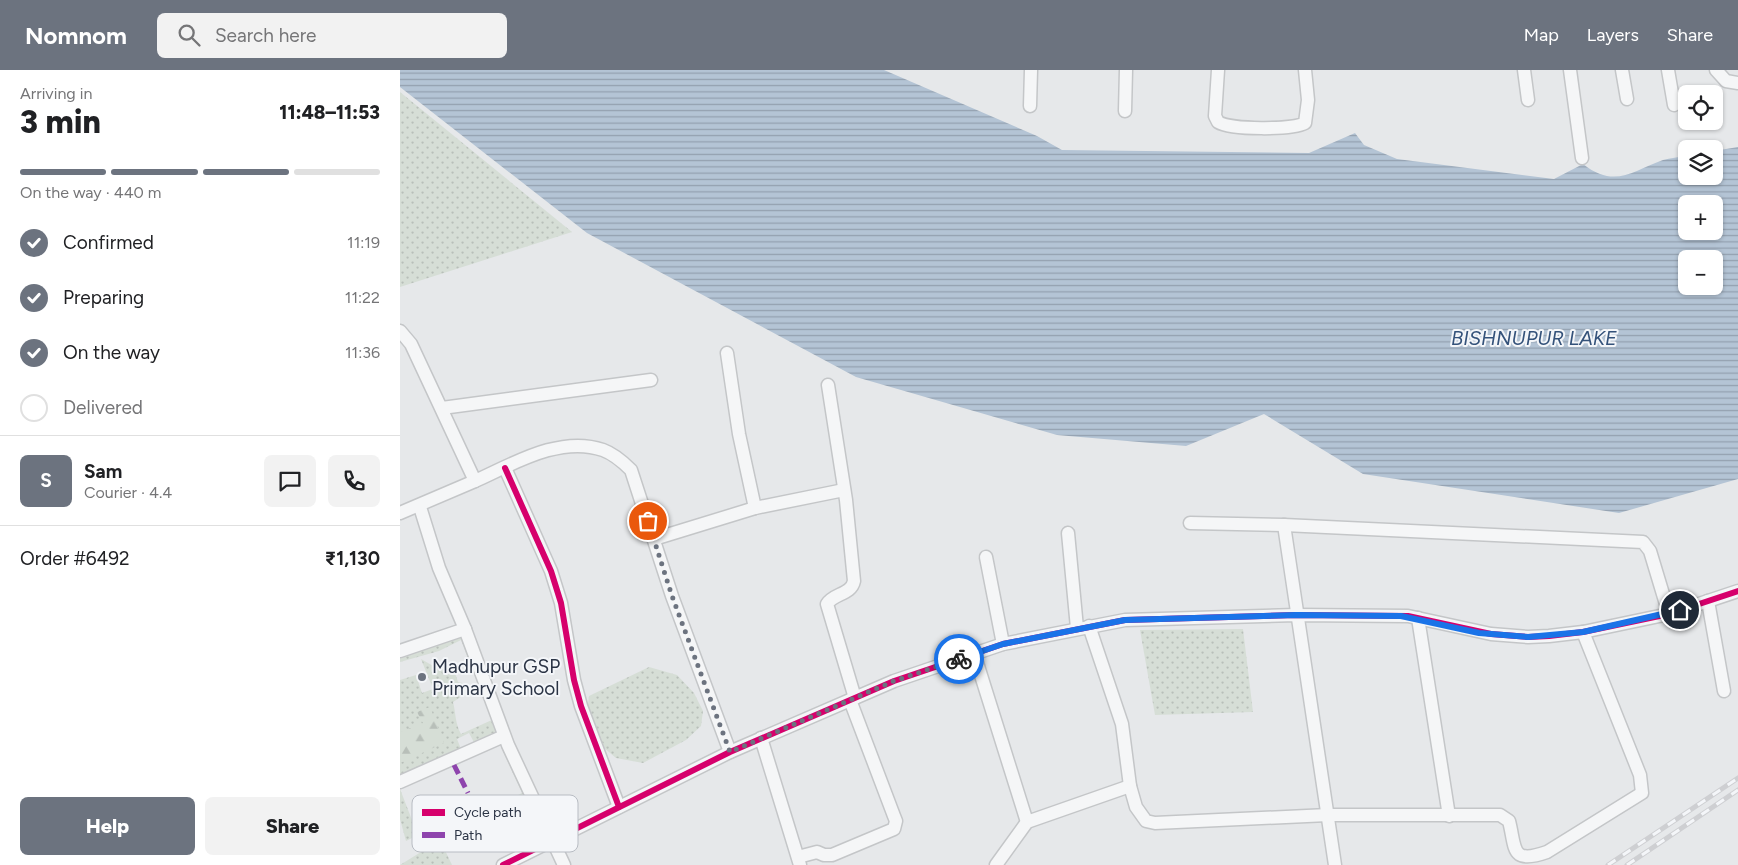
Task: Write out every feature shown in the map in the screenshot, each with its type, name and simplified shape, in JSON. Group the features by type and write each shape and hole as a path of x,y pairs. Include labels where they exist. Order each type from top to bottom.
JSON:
{"street":[{"path":"1030,106 1031,70"},
{"path":"1125,111 1126,70"},
{"path":"1218,70 1215,116 1218,122 1257,127 1284,127 1301,125 1307,119 1308,100 1305,70"},
{"path":"1524,70 1528,100"},
{"path":"1570,70 1582,158"},
{"path":"1622,70 1627,100"},
{"path":"1668,70 1674,106"},
{"path":"1716,70 1726,81 1738,83"},
{"path":"400,331 411,344 475,482"},
{"path":"727,353 739,434 755,508"},
{"path":"442,408 651,380"},
{"path":"762,738 799,861 817,852 824,855 832,855 894,829 894,816 853,699 827,604 832,598 844,593 854,584 844,490 828,385"},
{"path":"400,513 551,449 573,445 603,450 617,457 632,470 654,539 730,752"},
{"path":"504,468 552,571 561,603 574,680 581,706 619,807"},
{"path":"654,539 755,508 844,490"},
{"path":"420,506 439,568 465,629 504,736 531,795"},
{"path":"1190,523 1284,525 1643,542 1650,550 1668,614"},
{"path":"1284,525 1335,865"},
{"path":"1068,533 1083,627 1122,724 1130,786 1141,816 1146,821 1155,823 1328,815 1500,815 1509,821 1516,855 1530,858 1547,852 1642,793 1640,775 1583,632"},
{"path":"986,557 1003,644"},
{"path":"578,828 730,752 894,681 1003,644 1083,627 1125,620 1296,615 1418,618 1479,633 1511,637 1583,632 1668,614 1738,591"},
{"path":"1708,601 1724,691"},
{"path":"1418,618 1449,816"},
{"path":"400,651 465,629"},
{"path":"974,654 1027,822"},
{"path":"400,782 504,736"},
{"path":"996,865 1027,822 1130,786"},
{"path":"503,865 530,852"},
{"path":"558,852 564,865"}],"green space":[{"path":"400,92 572,232 400,287"},
{"path":"1243,629 1253,712 1155,715 1140,630"},
{"path":"465,631 495,716 491,718 461,640 439,651 400,662 400,653"},
{"path":"421,659 435,667 454,670 458,682 462,683 464,695 453,702 461,734 494,719 502,737 476,746 469,733 457,739 463,754 400,777 400,680 416,675 422,693 433,689"},
{"path":"649,667 677,675 694,693 703,711 701,726 686,740 643,763 616,758 597,742 587,712 589,696"},
{"path":"430,707 444,743 400,763 400,732 423,723 417,712"},
{"path":"508,745 530,795 518,795 522,793 501,747"},
{"path":"400,789 412,820 412,838 406,841 400,819"},
{"path":"421,852 446,852 452,865 400,865"}],"water":[{"name":"BISHNUPUR LAKE","path":"400,70 884,70 1037,136 1062,150 1309,153 1355,133 1364,145 1397,159 1554,179 1583,164 1594,171 1614,177 1633,173 1663,160 1678,157 1678,185 1723,185 1723,150 1738,147 1738,479 1619,513 1363,474 1264,414 1186,446 1057,435 856,377 587,233 400,87"}],"railway":[{"path":"1608,865 1738,778"},
{"path":"1627,865 1738,790"}],"marked path":[{"path":"454,765 468,793"}],"cycle path":[{"path":"505,468 551,571 561,603 574,680 581,706 619,807"},
{"path":"578,828 730,752 894,681 1003,644 1125,620 1296,615 1408,616 1491,634 1528,637 1549,636 1583,632 1669,614 1738,591"},
{"path":"503,865 529,852"}],"way so far":[{"path":"648,521 672,596 730,752 894,681 959,659"}],"place":[{"name":"Madhupur GSP Primary School","path":"422,677"}],"route":[{"path":"959,659 1003,644 1106,622 1125,620 1296,615 1408,616 1479,633 1528,637 1583,632 1680,610"}]}
